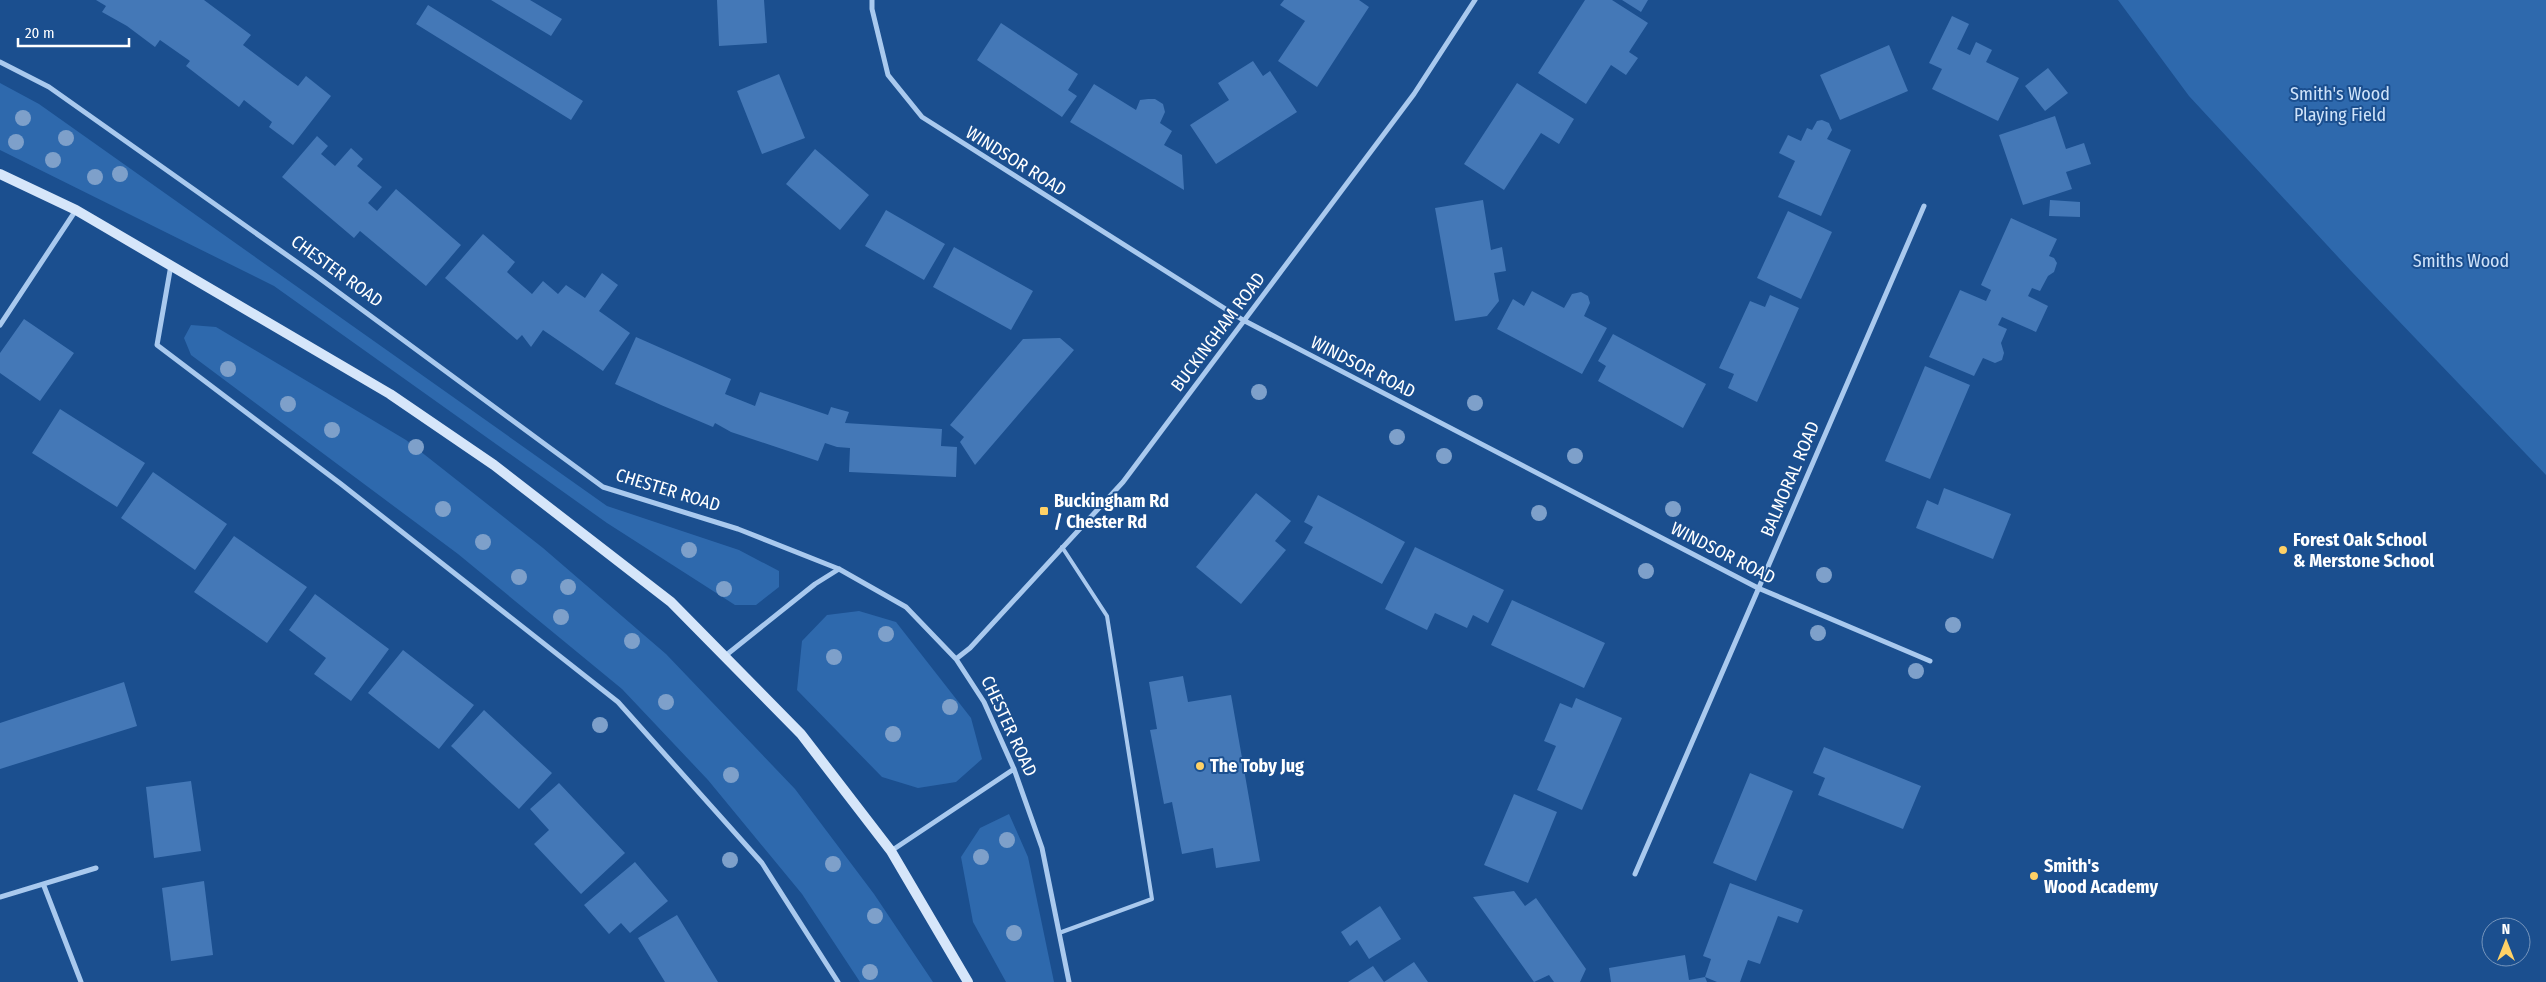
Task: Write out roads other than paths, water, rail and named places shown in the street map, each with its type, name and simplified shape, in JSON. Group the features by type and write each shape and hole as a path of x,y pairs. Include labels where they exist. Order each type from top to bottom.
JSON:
{"main road":[{"path":"0,174 76,210 390,394 494,466 671,602 801,734 891,851 968,982"}],"street":[{"name":"WINDSOR ROAD","path":"872,0 872,9 888,75 922,117 1243,320 1758,588 1930,661"},
{"name":"BUCKINGHAM ROAD","path":"956,660 970,648 1123,482 1414,94 1475,0"},
{"name":"CHESTER ROAD","path":"0,62 57,93 323,281 603,487 738,529 839,569 906,607 956,660 984,702 1014,769 1042,848 1069,982"},
{"name":"BALMORAL ROAD","path":"1635,874 1924,206"},
{"path":"0,325 76,210"},
{"path":"171,265 157,345 349,490 618,702 762,863 838,982"},
{"path":"725,656 815,584 839,569"},
{"path":"891,851 1014,769"},
{"path":"0,897 44,886 96,868"},
{"path":"44,886 81,982"}],"lane":[{"path":"1059,933 1152,899 1107,616 1062,547"}],"place":[{"name":"Buckingham Rd / Chester Rd","path":"1044,511"},
{"name":"Forest Oak School & Merstone School","path":"2283,550"},
{"name":"The Toby Jug","path":"1200,766"},
{"name":"Smith's Wood Academy","path":"2034,876"}],"park label":[{"name":"Smith's Wood Playing Field","path":"2340,104"},
{"name":"Smiths Wood","path":"2461,261"}]}
